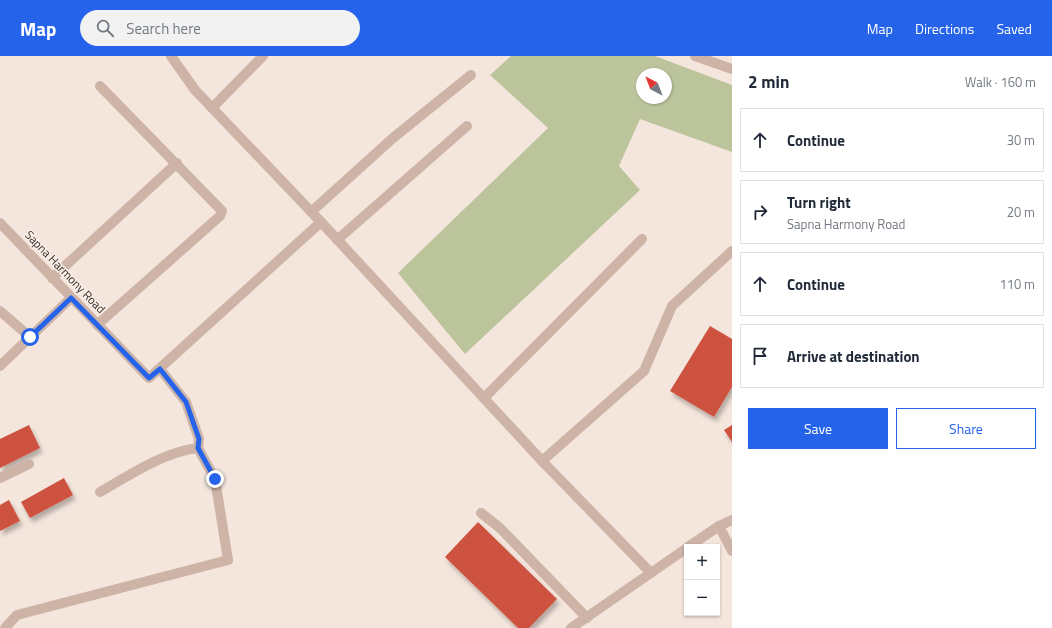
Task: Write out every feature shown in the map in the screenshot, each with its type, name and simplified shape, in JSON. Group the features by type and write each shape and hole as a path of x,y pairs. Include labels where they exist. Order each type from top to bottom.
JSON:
{"street":[{"path":"171,56 195,90 311,212 542,461 651,573"},
{"path":"212,108 263,56"},
{"path":"695,56 732,69"},
{"path":"311,212 393,138 471,75"},
{"path":"52,278 177,164 100,86"},
{"path":"337,240 466,126"},
{"name":"Sapna Harmony Road","path":"0,223 98,325 220,216 222,210 177,164"},
{"path":"98,325 149,378 320,222"},
{"path":"484,398 642,239"},
{"path":"542,461 644,371 672,306 732,251"},
{"path":"0,366 71,298"},
{"path":"0,310 30,337"},
{"path":"5,628 17,615 228,560 215,479 198,448 199,439 186,402 160,369"},
{"path":"100,492 148,466 185,450 198,448"},
{"path":"0,478 29,464"},
{"path":"480,513 500,528 586,618"},
{"path":"692,544 719,526 732,520"},
{"path":"719,526 732,550"},
{"path":"571,628 684,550"}],"green space":[{"path":"511,56 655,56 732,85 732,152 640,119 619,166 640,190 465,354 398,273 548,128 490,75"}],"building":[{"path":"710,326 732,339 732,387 714,417 670,391"},
{"path":"29,425 40,448 0,468 0,439"},
{"path":"732,425 732,442 724,430"},
{"path":"64,478 73,495 30,518 21,502"},
{"path":"9,500 20,521 0,531 0,505"},
{"path":"478,522 557,599 529,628 518,628 445,557"}],"route":[{"path":"30,337 71,298 149,378 160,369 186,402 199,439 198,448 215,479"}]}
